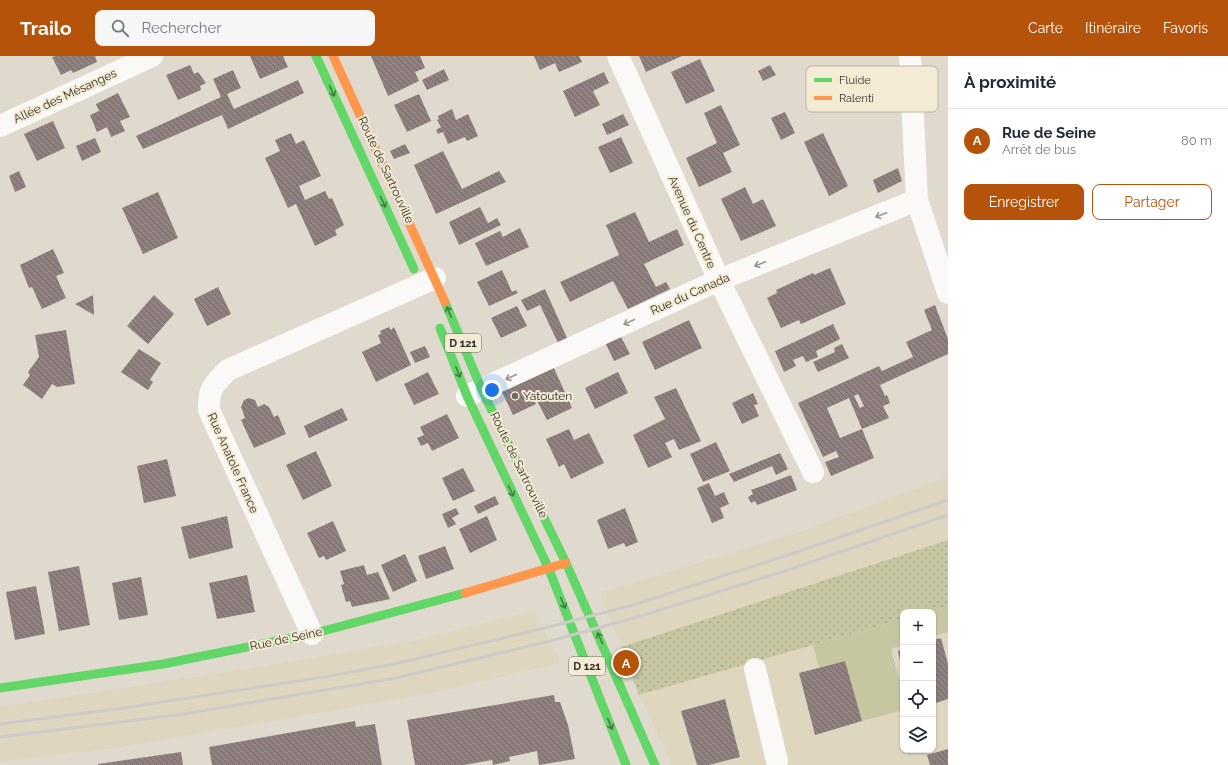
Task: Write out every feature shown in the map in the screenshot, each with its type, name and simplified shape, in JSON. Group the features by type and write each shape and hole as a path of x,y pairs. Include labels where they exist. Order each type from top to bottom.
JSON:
{"main road":[{"name":"Route de Sartrouville","path":"316,56 427,285"},
{"name":"Route de Sartrouville","path":"333,56 427,285 475,393 548,567 626,765"},
{"name":"Route de Sartrouville","path":"437,319 566,563 655,765"},
{"name":"Rue de Seine","path":"0,688 163,664 312,634 449,598 528,575 548,567 566,563"}],"street":[{"name":"Allée des Mésanges","path":"0,126 152,56"},
{"name":"Avenue du Centre","path":"618,56 719,280 812,472"},
{"path":"910,56 910,66"},
{"path":"913,112 917,200 948,293"},
{"name":"Rue du Canada","path":"475,393 719,280 917,200"},
{"name":"Rue Anatole France","path":"312,634 208,410 208,396 214,383 228,370 427,285"},
{"path":"755,669 777,761"}],"shaded area":[{"path":"948,476 948,540 621,647 600,593 802,531"},
{"path":"948,606 948,765 672,765 639,695 900,620 900,753 936,753 936,610"},
{"path":"534,610 561,663 432,693 279,720 121,747 0,762 0,707 270,665 410,641"}],"green space":[{"path":"948,540 948,606 936,610 900,609 900,620 639,695 621,647"},
{"path":"948,606 948,632 936,635 936,610"},
{"path":"900,620 900,646 891,649 900,682 900,711 862,721 845,661 819,667 813,645"}],"building":[{"path":"95,56 97,62 73,73 71,70 61,75 52,57"},
{"path":"250,56 283,56 288,67 260,79"},
{"path":"371,56 420,56 425,68 415,72 419,81 388,96"},
{"path":"534,56 579,56 582,62 559,72 555,63 540,70"},
{"path":"639,56 682,56 646,72"},
{"path":"700,59 715,91 686,104 671,72"},
{"path":"190,65 194,74 198,72 206,83 200,86 201,90 178,100 166,75"},
{"path":"770,65 776,75 763,81 758,71"},
{"path":"444,69 449,80 427,90 422,80"},
{"path":"233,70 241,88 227,94 234,109 298,80 304,93 228,129 222,115 143,149 136,136 221,97 213,79"},
{"path":"604,72 609,83 593,91 600,105 575,117 563,91"},
{"path":"118,93 130,117 120,121 125,131 111,137 107,127 97,132 90,115 99,111 96,104"},
{"path":"419,94 431,121 407,132 394,105"},
{"path":"721,105 740,145 723,153 732,172 699,187 686,158 717,143 704,113"},
{"path":"452,109 456,120 468,114 478,136 467,141 465,137 448,144 443,132 438,134 436,130 441,127 437,120 439,119 438,116"},
{"path":"785,112 795,133 781,140 771,118"},
{"path":"623,114 629,125 607,135 602,124"},
{"path":"53,121 65,148 37,161 24,134"},
{"path":"291,133 296,144 304,140 321,176 299,186 305,200 325,191 329,199 332,198 344,225 335,230 337,235 315,246 296,204 288,208 265,158 280,151 275,140"},
{"path":"823,133 848,186 829,196 804,142"},
{"path":"621,137 633,163 610,173 598,147"},
{"path":"95,138 101,152 82,161 76,146"},
{"path":"405,144 410,153 394,159 390,151"},
{"path":"443,151 462,189 499,171 506,182 436,214 414,165"},
{"path":"898,168 902,181 878,193 873,180"},
{"path":"19,171 26,187 15,192 9,176"},
{"path":"745,187 753,204 763,199 776,226 741,241 721,199"},
{"path":"158,192 178,238 143,254 122,208"},
{"path":"480,207 488,223 497,218 501,225 459,245 449,222"},
{"path":"635,212 649,242 677,229 684,245 644,264 656,287 666,282 670,289 628,309 613,281 570,302 560,282 619,255 606,225"},
{"path":"520,228 529,247 486,266 475,243 500,231 503,237"},
{"path":"53,249 64,273 56,276 66,298 42,309 32,287 29,288 20,265"},
{"path":"830,268 846,304 801,324 799,320 781,328 767,298 777,293 776,290 813,273 814,275"},
{"path":"502,270 512,292 516,290 518,293 489,306 477,282"},
{"path":"218,287 231,314 207,326 194,299"},
{"path":"545,289 567,338 558,343 540,305 527,311 521,300"},
{"path":"93,295 94,315 75,304"},
{"path":"154,295 174,314 148,344 127,326"},
{"path":"935,305 948,339 948,354 880,385 885,396 887,395 890,403 883,406 889,418 862,429 874,458 831,476 825,462 839,457 836,451 823,457 798,403 879,366 882,371 913,357 906,342 932,330 924,310","holes":["858,394 864,406 860,408 854,396","849,398 862,429 840,438 827,408"]},
{"path":"517,306 527,326 501,338 491,318"},
{"path":"689,320 702,348 655,370 642,342"},
{"path":"833,324 840,339 816,351 818,357 806,362 803,356 793,360 796,366 784,372 775,351"},
{"path":"389,327 391,330 394,327 411,365 376,382 362,352 381,343 378,335 381,334 380,331"},
{"path":"66,330 75,384 57,387 52,384 42,399 23,385 30,375 28,372 39,357 35,335"},
{"path":"620,335 630,354 614,361 605,342"},
{"path":"842,344 849,358 818,372 813,362 835,352 834,348"},
{"path":"425,346 430,357 415,363 410,352"},
{"path":"139,349 161,363 150,380 153,382 148,390 121,372"},
{"path":"553,366 572,408 547,420 534,395 532,396 536,404 513,415 501,390"},
{"path":"428,372 439,394 414,405 404,384"},
{"path":"618,372 628,393 595,409 585,388"},
{"path":"676,388 701,441 679,450 674,439 665,443 672,457 648,468 633,435 665,419 654,397"},
{"path":"753,393 758,404 754,405 759,416 742,424 732,403"},
{"path":"249,398 255,400 258,407 264,404 269,407 274,417 278,415 286,434 254,448 241,420 245,418 241,407 244,400"},
{"path":"342,408 348,420 309,438 304,426"},
{"path":"447,414 459,438 432,451 428,443 421,446 417,438 424,435 420,427"},
{"path":"569,429 574,440 589,433 604,463 571,479 564,464 559,467 546,439"},
{"path":"716,442 730,471 703,482 690,454"},
{"path":"316,451 332,486 303,500 286,465"},
{"path":"780,453 788,469 776,475 772,466 734,482 729,474"},
{"path":"167,459 176,496 144,503 137,466"},
{"path":"463,468 475,491 453,501 442,478"},
{"path":"791,475 797,490 757,505 755,501 751,503 748,497 753,494 751,490"},
{"path":"709,483 715,496 724,492 729,504 720,508 724,518 712,523 697,488"},
{"path":"495,496 499,504 478,514 474,506"},
{"path":"456,508 459,514 452,518 456,524 448,528 442,514"},
{"path":"625,508 638,542 626,547 624,543 608,549 597,520"},
{"path":"227,516 233,548 189,559 181,527"},
{"path":"487,516 497,540 470,553 459,529"},
{"path":"333,521 346,551 326,560 324,556 319,558 307,533"},
{"path":"445,546 454,569 426,579 418,556"},
{"path":"405,554 417,581 393,592 381,565"},
{"path":"364,565 367,575 378,572 390,599 352,607 350,601 346,602 341,585 344,584 340,571"},
{"path":"79,566 90,625 59,631 48,572"},
{"path":"247,575 255,612 217,619 209,583"},
{"path":"141,577 148,615 119,620 112,583"},
{"path":"36,586 45,634 15,640 6,592"},
{"path":"941,638 948,664 948,699 936,703 936,645 936,639"},
{"path":"845,661 862,721 815,735 799,673"},
{"path":"554,695 555,702 560,702 568,725 575,759 539,765 537,751 509,757 510,761 493,765 492,760 464,765 415,765 407,720"},
{"path":"725,699 740,757 709,765 697,765 681,711"},
{"path":"355,721 356,727 375,724 382,765 212,765 209,747"},
{"path":"948,749 948,765 930,765 927,755"},
{"path":"181,752 183,765 98,765 98,764"}],"railway":[{"path":"0,724 124,708 324,677 394,664 545,628 633,605 788,555 948,500"},
{"path":"0,737 184,714 396,678 550,641 641,616 785,571 948,515"}],"traffic: fast":[{"path":"316,56 414,269"},
{"path":"445,302 482,390 566,563 655,765"},
{"path":"440,328 467,396 548,567 626,765"},
{"path":"0,688 163,664 312,634 465,593"}],"traffic: slow":[{"path":"333,56 445,302"},
{"path":"465,593 566,563"}],"place":[{"name":"Yatouten","path":"515,396"},
{"name":"Rue de Seine","path":"626,663"}]}
